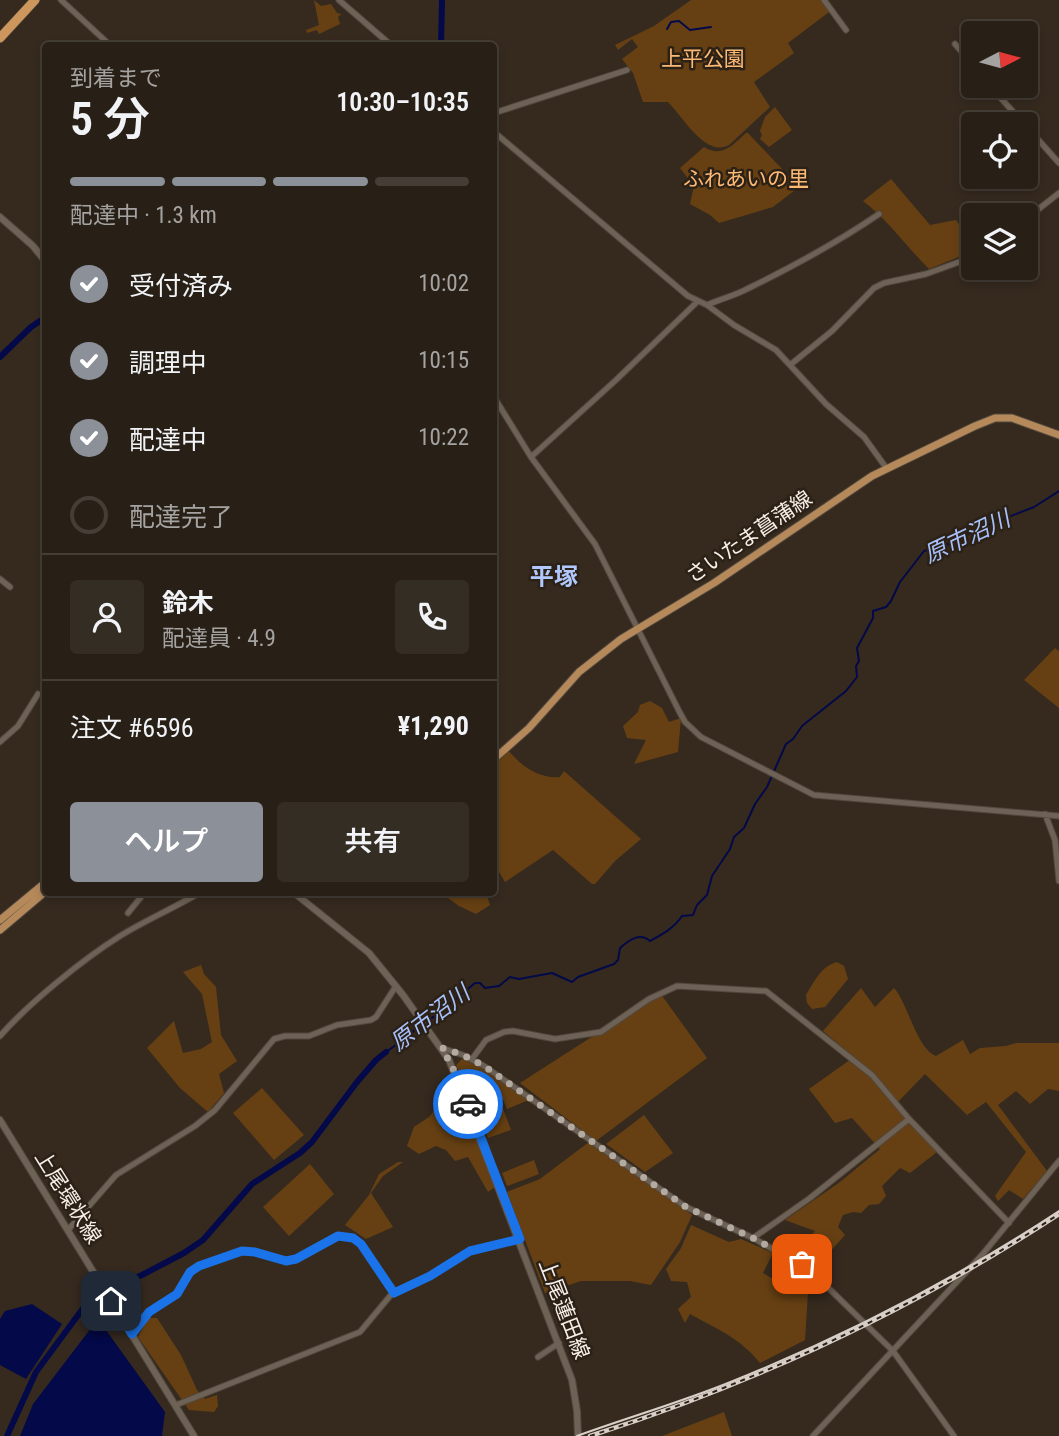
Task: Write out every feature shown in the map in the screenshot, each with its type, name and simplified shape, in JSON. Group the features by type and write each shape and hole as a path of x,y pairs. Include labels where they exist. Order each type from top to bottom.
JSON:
{"highway":[{"path":"0,32 29,0"},
{"path":"0,37 35,0"}],"main road":[{"path":"0,217 42,257"},
{"name":"さいたま菖蒲線","path":"497,756 529,729 579,672 638,628 714,583 846,493 887,469 995,418 1012,418 1059,435"},
{"path":"0,920 42,885"},
{"path":"0,930 42,894"},
{"name":"上尾蓮田線","path":"297,896 363,947 442,1048 457,1076 559,1343 575,1393 578,1436"},
{"name":"上尾環状線","path":"0,1120 194,1436"}],"street":[{"path":"61,0 107,42"},
{"path":"338,0 387,42"},
{"path":"824,0 846,30"},
{"path":"955,44 961,51"},
{"path":"497,112 627,70"},
{"path":"1001,98 1013,112"},
{"path":"497,135 697,302 707,305 734,325 772,346 837,414 864,437 887,469"},
{"path":"1038,140 1059,163"},
{"path":"1038,209 1059,192"},
{"path":"707,305 772,276 879,214"},
{"path":"790,365 832,331 874,288 961,261"},
{"path":"531,457 697,302"},
{"path":"497,402 531,457 596,544 689,727 773,776 821,797 1059,816"},
{"path":"0,579 10,587"},
{"path":"0,742 18,726 38,694"},
{"path":"1045,814 1055,840 1059,881"},
{"path":"128,913 142,896"},
{"path":"0,1036 23,1013 100,950 194,896"},
{"path":"68,1230 116,1175 195,1126 215,1110 274,1039 309,1036 337,1025 371,1020 376,1017 396,986"},
{"path":"472,1059 486,1040 504,1032 513,1031 555,1039 601,1032 649,999 677,986 766,991 864,1068 1009,1223"},
{"path":"442,1048 472,1059 506,1081 686,1207 753,1238 810,1269 893,1351 954,1436"},
{"path":"753,1238 810,1198 909,1119"},
{"path":"813,1436 1009,1223 1059,1161"},
{"path":"132,1334 149,1312 177,1294 194,1269 237,1252 255,1252 292,1260 302,1258 334,1237 348,1236 361,1244 394,1293 430,1276 470,1251 520,1239"},
{"path":"176,1405 360,1332 390,1296"},
{"path":"538,1357 559,1343"}],"green space":[{"path":"314,0 321,6 331,4 337,13 341,14 338,17 340,24 319,34 317,30 307,33 306,30 319,25"},
{"name":"上平公園","path":"691,0 821,0 829,12 788,43 794,53 754,82 770,107 729,145 720,148 712,146 695,134 668,102 643,102 633,73 622,59 638,47 632,39 618,50 615,45 654,26"},
{"path":"775,107 792,130 769,147 760,139 760,131 765,117"},
{"name":"上平公園","path":"746,133 799,187 773,207 719,223 690,204 694,186 680,168 704,147 722,151"},
{"path":"891,179 930,225 956,220 961,227 961,256 929,269 863,201"},
{"path":"1055,648 1059,651 1059,708 1024,680"},
{"path":"650,701 662,708 669,722 681,718 678,752 634,764 646,740 627,738 623,726 638,712 640,705"},
{"path":"508,750 538,774 560,777 564,771 641,839 615,861 595,884 553,850 505,882 497,868 497,759"},
{"path":"445,896 487,896 490,905 476,914"},
{"path":"837,962 844,966 848,979 825,1007 812,1009 807,1003 806,995 822,971"},
{"path":"201,965 204,974 216,987 221,1035 237,1061 219,1074 224,1093 208,1112 180,1088 147,1048 174,1021 183,1053 201,1049 212,1042 202,994 183,972"},
{"path":"861,988 875,1007 894,988 923,1044 936,1056 963,1040 970,1054 980,1048 1016,1043 1059,1043 1059,1091 1048,1089 1030,1104 1016,1091 998,1105 1047,1171 1023,1199 1009,1190 998,1201 995,1196 1026,1152 986,1102 967,1115 925,1074 894,1106 937,1152 910,1173 900,1168 882,1186 886,1196 879,1204 869,1205 861,1213 843,1215 838,1227 845,1235 827,1255 810,1267 797,1251 815,1231 785,1220 840,1182 880,1149 852,1118 835,1123 809,1089 854,1057 823,1031"},
{"path":"660,993 707,1058 596,1141 520,1083"},
{"path":"462,1059 478,1066 529,1100 507,1109 501,1095 473,1105 456,1065"},
{"path":"450,1083 462,1102 495,1187 488,1192 468,1157 455,1161 446,1150 436,1146 419,1154 407,1146 414,1127 429,1117 440,1104"},
{"path":"262,1088 304,1135 274,1160 233,1113"},
{"path":"499,1098 511,1130 488,1138 476,1106"},
{"path":"644,1115 673,1153 645,1172 606,1144"},
{"path":"589,1142 692,1215 680,1242 651,1285 630,1281 581,1281 545,1293 507,1192 540,1179"},
{"path":"534,1160 539,1174 507,1186 502,1173"},
{"path":"398,1162 403,1162 383,1176 371,1193 393,1227 366,1239 345,1225 369,1195 379,1174"},
{"path":"310,1164 334,1194 289,1236 263,1207"},
{"path":"691,1225 729,1242 741,1239 773,1253 763,1273 778,1282 800,1270 809,1276 805,1340 760,1363 736,1340 690,1314 685,1323 678,1309 691,1297 687,1282 671,1281 666,1269 681,1248"},
{"path":"148,1318 157,1318 181,1355 197,1390 205,1399 217,1395 218,1406 214,1412 189,1410 138,1337"},
{"path":"724,1412 732,1436 662,1436"}],"shaded area":[{"path":"32,1304 62,1324 26,1379 0,1365 0,1319 5,1311"},
{"path":"98,1319 165,1412 162,1436 20,1436 33,1404"}],"waterway":[{"path":"441,42 442,0"},
{"path":"667,29 671,22 679,21 690,30 711,27"},
{"path":"0,357 42,320"},
{"name":"原市沼川","path":"424,1021 436,1016 475,983 480,983 485,988 499,986 510,977 519,979 552,973 572,982 578,977 614,964 618,960 620,948 631,940 642,937 650,941 672,927 682,916 693,915 697,905 707,895 712,876 730,849 734,837 744,828 755,804 767,787 786,744 802,726 846,691 857,677 857,648 873,618 873,611 886,607 900,582 924,551 948,544 1034,507 1059,491"},
{"name":"原市沼川","path":"386,1052 410,1035 420,1024"},
{"name":"原市沼川","path":"7,1436 36,1372 87,1303 184,1253 203,1240 252,1184 300,1153 312,1142 357,1082 386,1052"}],"tram line":[{"path":"577,1436 714,1389 859,1325 941,1282 1059,1211"}],"railway":[{"path":"590,1436 712,1392 832,1341 948,1281 1059,1214"}],"way so far":[{"path":"468,1104 442,1048 484,1066 686,1207 802,1264"}],"district":[{"name":"平塚","path":"554,577"}],"route":[{"path":"111,1301 132,1334 149,1312 177,1294 194,1269 237,1252 255,1252 286,1261 302,1258 334,1237 348,1236 361,1244 394,1293 430,1276 470,1251 520,1239 468,1104"}],"park label":[{"name":"ふれあいの里","path":"746,179"}]}
